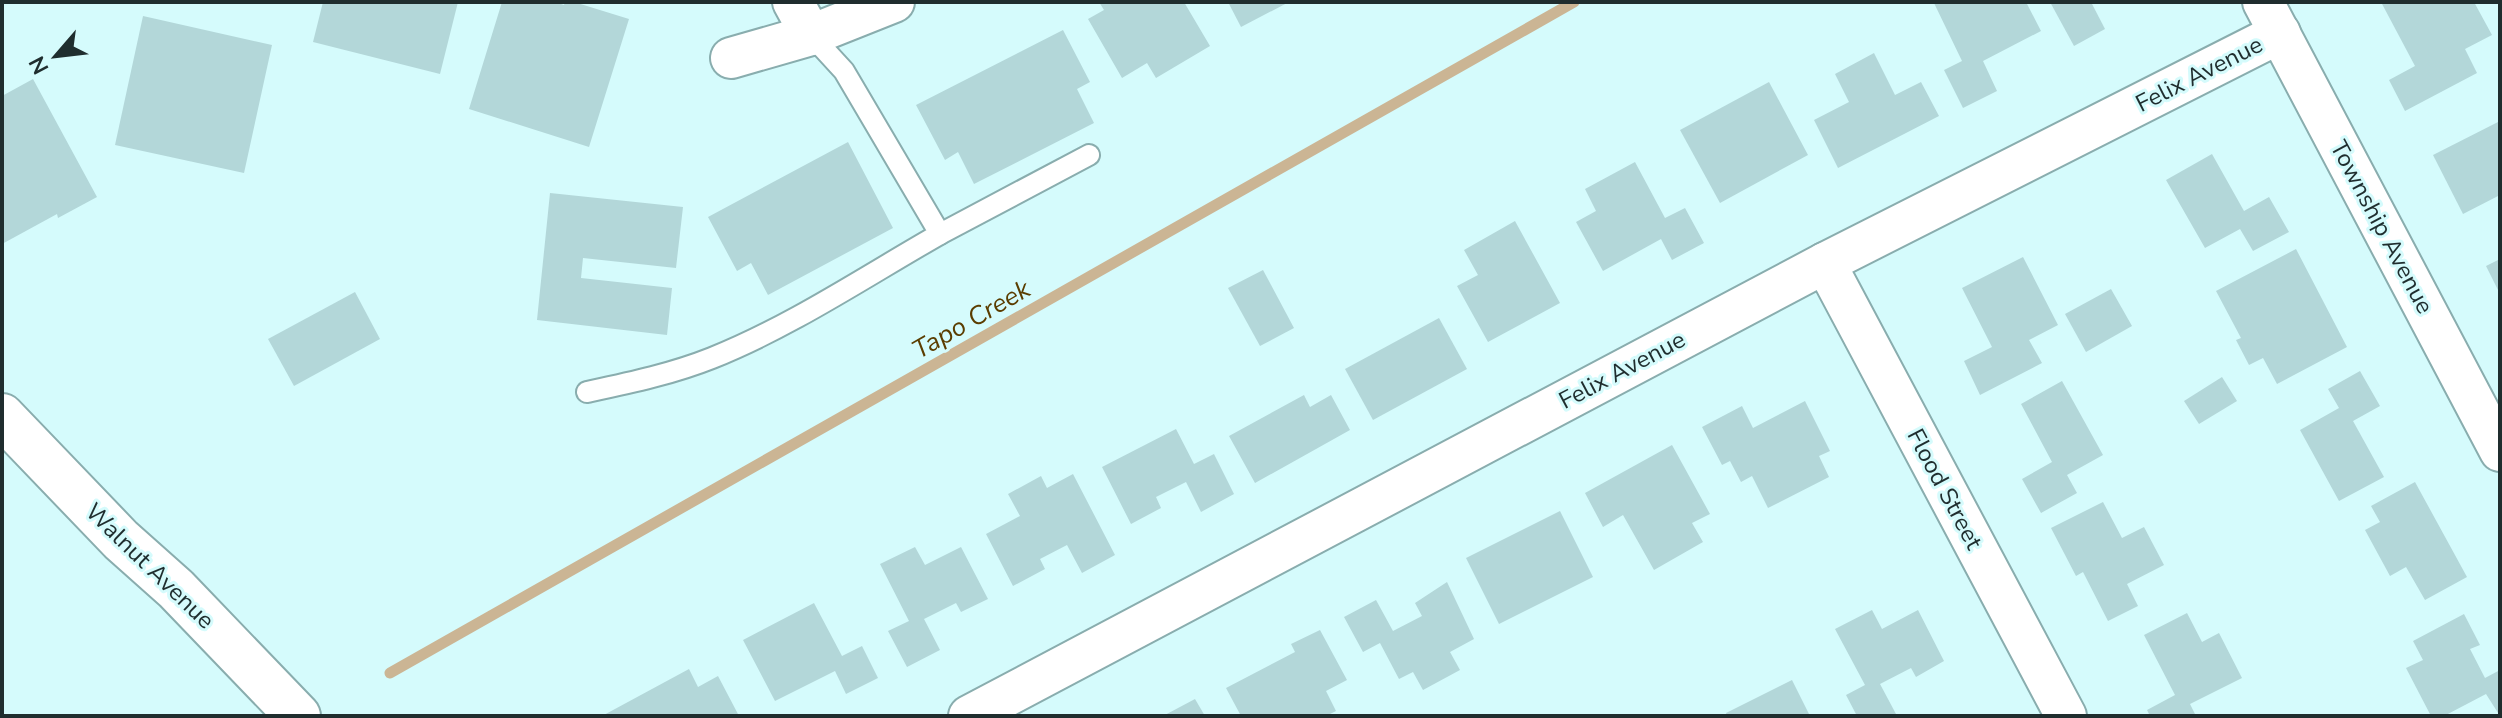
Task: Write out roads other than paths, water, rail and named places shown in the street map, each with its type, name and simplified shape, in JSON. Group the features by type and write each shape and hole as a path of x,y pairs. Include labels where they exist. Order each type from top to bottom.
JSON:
{"street":[{"path":"731,58 802,18 894,2"},
{"name":"Felix Avenue","path":"969,716 1825,263 2272,18"},
{"name":"Township Avenue","path":"2272,18 2500,451"},
{"name":"Flood Street","path":"1825,263 2057,713"},
{"name":"Walnut Avenue","path":"2,416 298,716"}],"lane":[{"path":"802,18 844,71 940,234"},
{"path":"587,392 651,378 713,358 780,325 940,234 1089,155"}],"waterway":[{"name":"Tapo Creek","path":"390,673 1574,2"}]}
